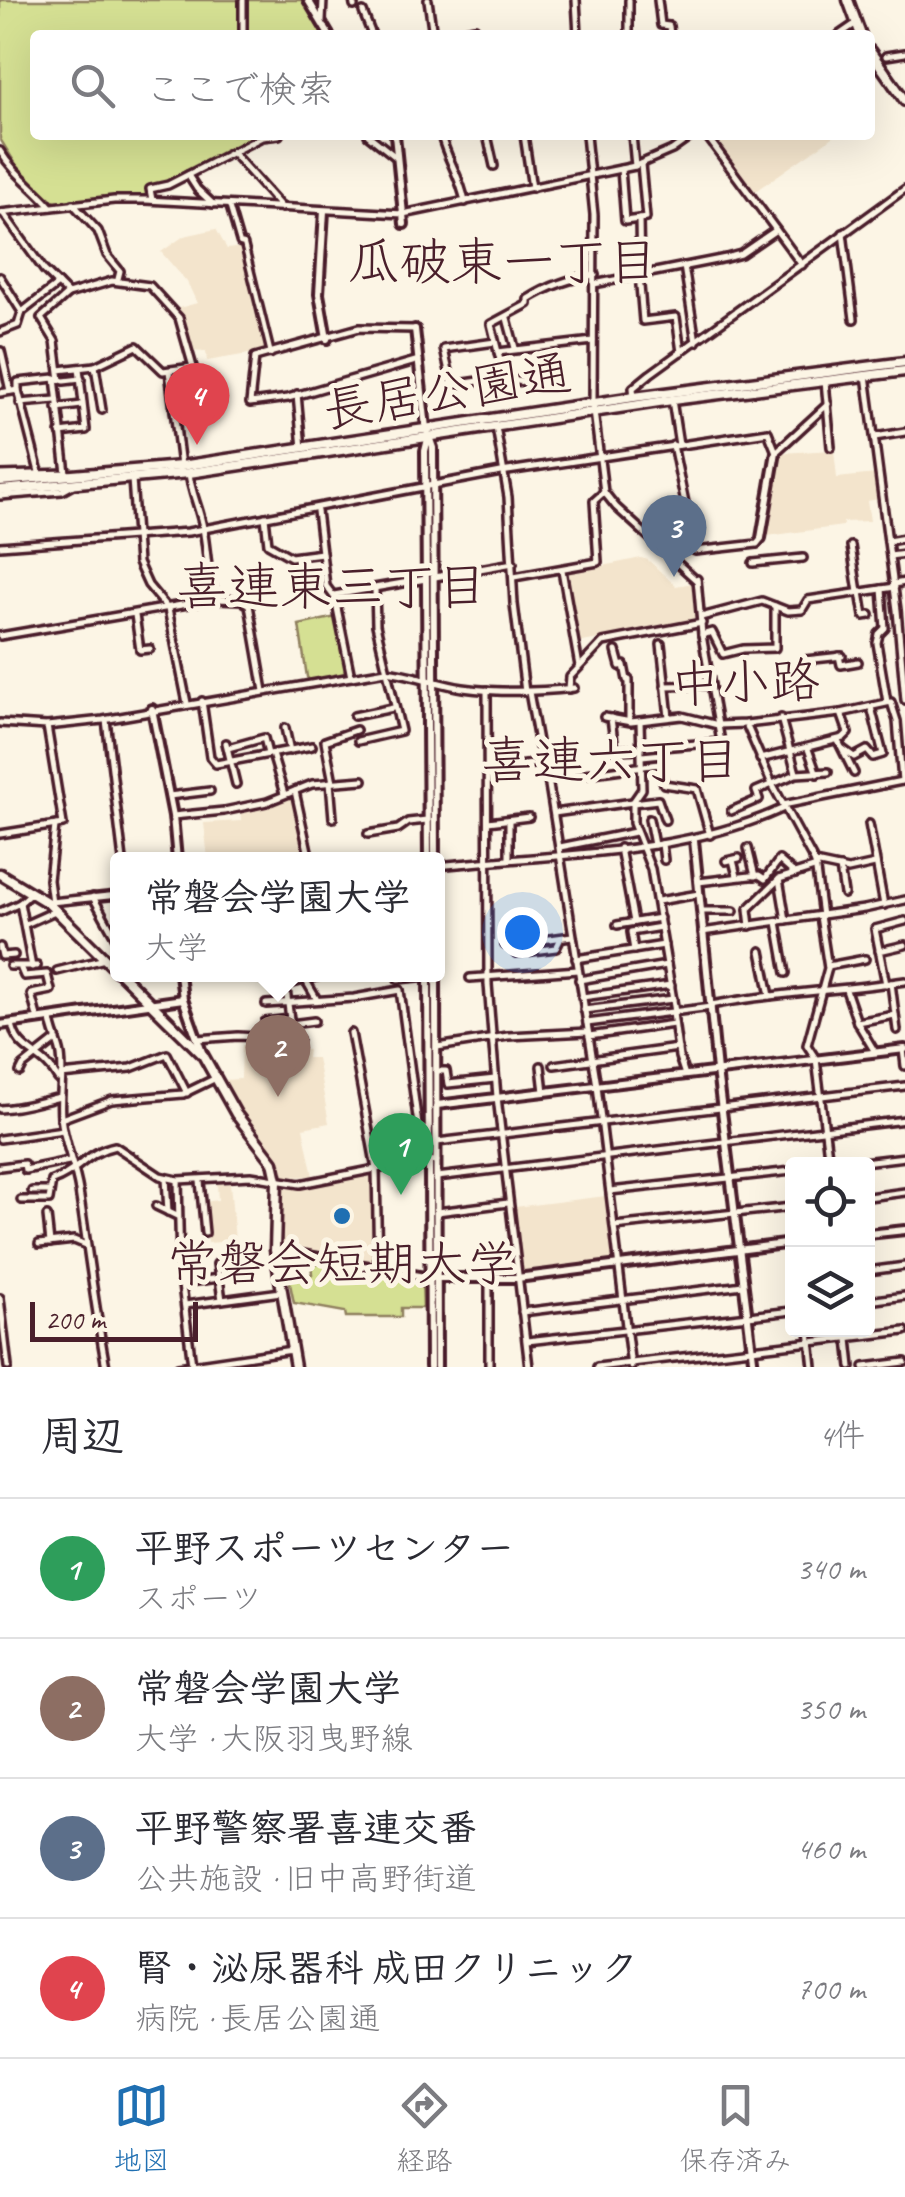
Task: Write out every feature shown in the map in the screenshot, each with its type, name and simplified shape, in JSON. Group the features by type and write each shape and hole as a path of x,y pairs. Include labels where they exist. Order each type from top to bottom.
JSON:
{"main road":[{"path":"848,0 858,30"},
{"path":"875,58 905,101"},
{"name":"長居公園通","path":"0,478 132,479 189,473 594,407 825,382 905,362"},
{"name":"長居公園通","path":"0,493 72,477 496,427 634,396 905,371"},
{"path":"0,874 52,905 110,963"},
{"path":"129,982 203,1055 236,1114 270,1157 277,1180 275,1250 294,1367"}],"street":[{"path":"243,0 244,30"},
{"path":"308,0 326,30"},
{"path":"322,22 324,0"},
{"path":"428,0 435,30"},
{"path":"576,0 578,30"},
{"path":"629,0 629,30"},
{"path":"658,0 660,25 669,26 669,30"},
{"path":"364,12 370,30"},
{"path":"846,30 855,24"},
{"path":"465,30 476,28"},
{"path":"886,56 905,53"},
{"path":"152,200 150,189 168,186 256,140"},
{"path":"374,140 397,158"},
{"path":"395,140 404,224"},
{"path":"442,140 460,176 465,202"},
{"path":"488,140 494,166"},
{"path":"525,140 532,188"},
{"path":"587,140 595,276 594,407 604,492 697,580 702,635 721,742 661,747 662,754 642,753"},
{"path":"621,170 625,221 646,218 633,140"},
{"path":"68,294 2,213 152,200 403,214 621,170 672,150 686,140"},
{"path":"710,140 802,265"},
{"path":"0,151 18,176 50,206"},
{"path":"232,152 282,208"},
{"path":"188,175 213,204"},
{"path":"634,396 633,388 902,190 905,200"},
{"path":"73,204 98,231 107,255 120,271 118,279"},
{"path":"229,205 240,243 244,244 271,354"},
{"path":"324,211 320,294 328,339"},
{"path":"639,219 643,321 676,317 681,352"},
{"path":"594,284 741,254 776,230"},
{"path":"843,233 854,318"},
{"path":"684,264 696,342"},
{"path":"499,378 491,324 506,318 546,288 576,277 595,276"},
{"path":"0,277 22,312"},
{"path":"0,478 38,472 72,477 60,433 59,370 54,342 41,318 68,294 118,279 150,286 179,318 193,367 163,372 137,346 95,366 59,370"},
{"path":"0,332 18,325 22,312 58,284"},
{"path":"506,318 516,350"},
{"path":"419,360 250,403 255,358 360,328 415,329 419,360 427,433 433,448 430,578 434,852"},
{"path":"498,352 594,340"},
{"path":"496,342 444,349 452,385 499,378 536,384"},
{"path":"1,351 38,472"},
{"path":"95,366 102,410"},
{"path":"60,433 86,430 80,368"},
{"path":"170,371 181,466"},
{"path":"866,372 894,586 901,610 905,700"},
{"path":"14,390 18,382 81,379"},
{"path":"825,382 831,446"},
{"path":"0,393 14,390"},
{"path":"296,394 302,448"},
{"path":"0,546 188,532 501,472 600,456 676,445 768,432 776,452 758,544 695,551 676,445 672,400"},
{"path":"20,403 82,405"},
{"path":"776,452 828,404"},
{"path":"496,427 508,497 527,692 539,743 549,738"},
{"path":"874,438 905,432"},
{"path":"189,473 203,527 206,573 216,599"},
{"path":"132,479 138,563 148,585 168,609 187,703"},
{"path":"514,577 598,562 594,501 604,492"},
{"path":"317,510 326,586 334,596 351,677"},
{"path":"265,518 268,544 290,557 322,553"},
{"path":"888,541 905,538"},
{"path":"851,546 864,616 870,615"},
{"path":"890,556 905,554"},
{"path":"753,563 804,558"},
{"path":"334,596 513,563"},
{"path":"562,570 579,668"},
{"path":"0,723 47,726 106,720 187,703 386,672 487,690 570,689 570,676 596,646 610,639 702,620 762,601 788,611 802,610 808,600 905,582"},
{"path":"358,741 401,731 376,625 375,589"},
{"path":"560,851 694,840 748,825 783,807 904,781 897,721 877,638 885,628 882,589"},
{"path":"0,636 216,599 241,600 249,604 264,691"},
{"path":"702,635 712,632 723,654 774,648 774,606"},
{"path":"135,615 140,650 150,648"},
{"path":"661,644 669,717"},
{"path":"616,651 620,666 628,665 629,721"},
{"path":"804,660 841,656 841,664 858,662"},
{"path":"431,680 428,820 433,852"},
{"path":"666,686 711,685"},
{"path":"487,690 488,978 501,1135 529,1367"},
{"path":"202,701 210,758 216,764 312,746"},
{"name":"中小路","path":"642,753 615,750 608,717 640,721 682,716 718,725 746,724 890,703"},
{"path":"844,749 854,757 867,750 873,758 883,754 871,707"},
{"path":"354,716 393,708"},
{"path":"152,710 170,796 176,852"},
{"path":"760,759 838,740 848,733 841,713"},
{"path":"781,718 796,774"},
{"path":"106,720 123,852"},
{"path":"640,721 642,789 633,803 634,832 651,869 658,900 674,1024 686,1075"},
{"path":"746,724 783,807 816,864 828,966 807,1045 816,1059 828,1157"},
{"path":"0,834 63,824 47,726"},
{"path":"286,728 290,751"},
{"path":"333,818 325,742 356,730"},
{"path":"236,784 227,746 264,738 284,794"},
{"path":"838,740 854,773"},
{"path":"808,749 816,774"},
{"path":"488,770 532,764"},
{"path":"631,1365 597,1086 548,779 659,764 667,785 697,789 710,836"},
{"path":"731,811 759,799 756,792 796,774 828,772"},
{"path":"173,816 267,802 295,790 331,782 363,780"},
{"path":"295,790 308,852"},
{"path":"170,796 210,791"},
{"path":"554,813 658,800 665,820"},
{"path":"488,822 530,817"},
{"path":"649,818 654,845"},
{"path":"368,834 428,820"},
{"path":"509,859 510,820"},
{"path":"869,824 884,905"},
{"path":"52,905 48,880 55,826"},
{"path":"445,862 488,861 560,851 634,832"},
{"path":"694,840 717,1071 754,1367"},
{"path":"662,844 664,860"},
{"path":"620,848 634,922"},
{"path":"748,848 754,876"},
{"path":"733,860 737,878"},
{"path":"698,882 754,876 764,879 779,860 794,874"},
{"path":"750,926 748,909 779,879 816,864 848,870 875,864"},
{"path":"840,868 844,894"},
{"path":"779,879 786,921"},
{"path":"0,912 32,892"},
{"path":"658,900 699,894"},
{"path":"26,924 52,905 110,896"},
{"path":"92,898 110,930"},
{"path":"724,911 725,898"},
{"path":"702,932 905,900"},
{"path":"10,966 35,966 20,903"},
{"path":"700,911 734,911"},
{"path":"617,925 660,918"},
{"path":"897,1030 875,929 905,921"},
{"path":"105,922 110,922"},
{"path":"777,922 786,973"},
{"path":"634,950 631,932 661,927"},
{"path":"506,946 572,936"},
{"path":"516,953 556,948 562,938"},
{"path":"880,951 905,944"},
{"path":"576,959 664,945"},
{"path":"0,947 2,956 14,954"},
{"path":"760,951 770,996"},
{"path":"57,972 106,959"},
{"path":"828,966 864,959"},
{"path":"580,980 667,966"},
{"path":"21,969 24,976 47,974 51,990 31,994 38,1020"},
{"path":"470,978 578,970"},
{"path":"586,1023 905,981"},
{"path":"181,982 203,1055"},
{"path":"285,982 291,1024 314,1021"},
{"path":"285,985 293,982"},
{"path":"306,982 316,999"},
{"path":"431,982 428,1132 437,1177 434,1278"},
{"path":"582,997 670,985"},
{"path":"266,1004 354,998 400,990 418,1125 428,1132"},
{"path":"846,990 856,1022 875,1052"},
{"path":"584,1010 673,998"},
{"path":"0,1025 183,999"},
{"path":"856,1022 895,1016"},
{"path":"51,1018 61,1050 61,1119 106,1367"},
{"path":"265,1022 290,1018"},
{"path":"12,1023 14,1034 27,1050 48,1062 61,1078"},
{"path":"436,1047 674,1024"},
{"path":"351,1033 376,1169 378,1268"},
{"path":"432,1035 436,1047 437,1142 433,1160 434,1367"},
{"path":"197,1039 299,1039"},
{"path":"20,1072 56,1040"},
{"path":"554,1065 678,1048"},
{"path":"436,1105 904,1049 905,1066"},
{"path":"61,1078 130,1068 167,1054 187,1092"},
{"path":"540,1066 544,1092"},
{"path":"436,1072 446,1071 448,1084 496,1079"},
{"path":"61,1119 112,1100 187,1092 217,1077"},
{"path":"437,1142 905,1086"},
{"path":"0,1109 32,1108 40,1101 60,1097"},
{"path":"437,1177 905,1120"},
{"path":"0,1139 63,1130"},
{"path":"0,1167 24,1164 25,1170 72,1164 115,1146 166,1178 200,1181 250,1176 300,1184 433,1160"},
{"path":"875,1161 905,1157"},
{"path":"21,1200 49,1200 52,1181 71,1174 72,1164"},
{"path":"610,1191 785,1172"},
{"path":"166,1178 168,1212"},
{"path":"178,1180 182,1283 192,1365"},
{"path":"200,1181 205,1233"},
{"path":"32,1191 49,1191"},
{"path":"875,1196 905,1192"},
{"path":"437,1212 509,1203"},
{"path":"156,1206 177,1216"},
{"path":"614,1226 785,1207"},
{"path":"47,1216 50,1243"},
{"path":"875,1233 905,1230"},
{"path":"40,1244 74,1240 86,1245"},
{"path":"275,1250 434,1278 518,1278 785,1244"},
{"path":"216,1264 222,1300"},
{"path":"875,1270 905,1266"},
{"path":"182,1283 219,1278"},
{"path":"489,1278 489,1367"},
{"path":"522,1312 744,1285"},
{"path":"185,1305 282,1292"},
{"path":"875,1299 905,1296"},
{"path":"0,1298 8,1367"},
{"path":"526,1342 785,1312"},
{"path":"875,1333 905,1331"},
{"path":"810,1337 813,1367"},
{"path":"597,1367 833,1337"},
{"path":"847,1337 851,1367"},
{"path":"178,1367 292,1350"},
{"path":"864,1367 905,1362"}],"shaded area":[{"path":"712,140 829,140 751,194"},
{"path":"216,229 227,249 242,247 266,351 207,361 206,352 190,351 172,310 197,303 187,282 161,252 184,236"},
{"path":"834,450 837,478 876,474 879,499 867,501 870,521 767,536 780,453"},
{"path":"641,558 676,586 693,583 697,614 693,622 577,643 569,573"},
{"path":"294,795 306,852 207,852 204,823 241,821 240,810"},
{"path":"242,1045 308,1050 307,1058 317,1058 329,1123 303,1128 313,1176 283,1177 273,1152 240,1115 224,1080 241,1079"},
{"path":"374,1173 375,1262 279,1248 282,1185 293,1187"},
{"path":"230,1183 235,1241 208,1243 204,1202 218,1200 217,1184"},
{"path":"606,1196 615,1261 520,1269 515,1207"}],"green space":[{"path":"0,0 321,0 316,23 320,30 30,30 30,140 251,140 167,184 149,188 150,198 127,196 56,203 22,174 0,139"},
{"path":"336,617 347,673 310,681 299,625"},
{"path":"311,1261 422,1280 423,1308 401,1308 401,1317 346,1317 345,1312 294,1303 289,1279 312,1274"}],"place":[{"name":"腎・泌尿器科 成田クリニック","path":"197,445"},
{"name":"平野警察署喜連交番","path":"674,577"},
{"name":"常磐会学園大学","path":"278,1097"},
{"name":"平野スポーツセンター","path":"401,1195"},
{"name":"常磐会短期大学","path":"342,1216"}],"district":[{"name":"瓜破東一丁目","path":"503,261"},
{"name":"喜連東三丁目","path":"332,586"},
{"name":"喜連六丁目","path":"611,760"}]}
